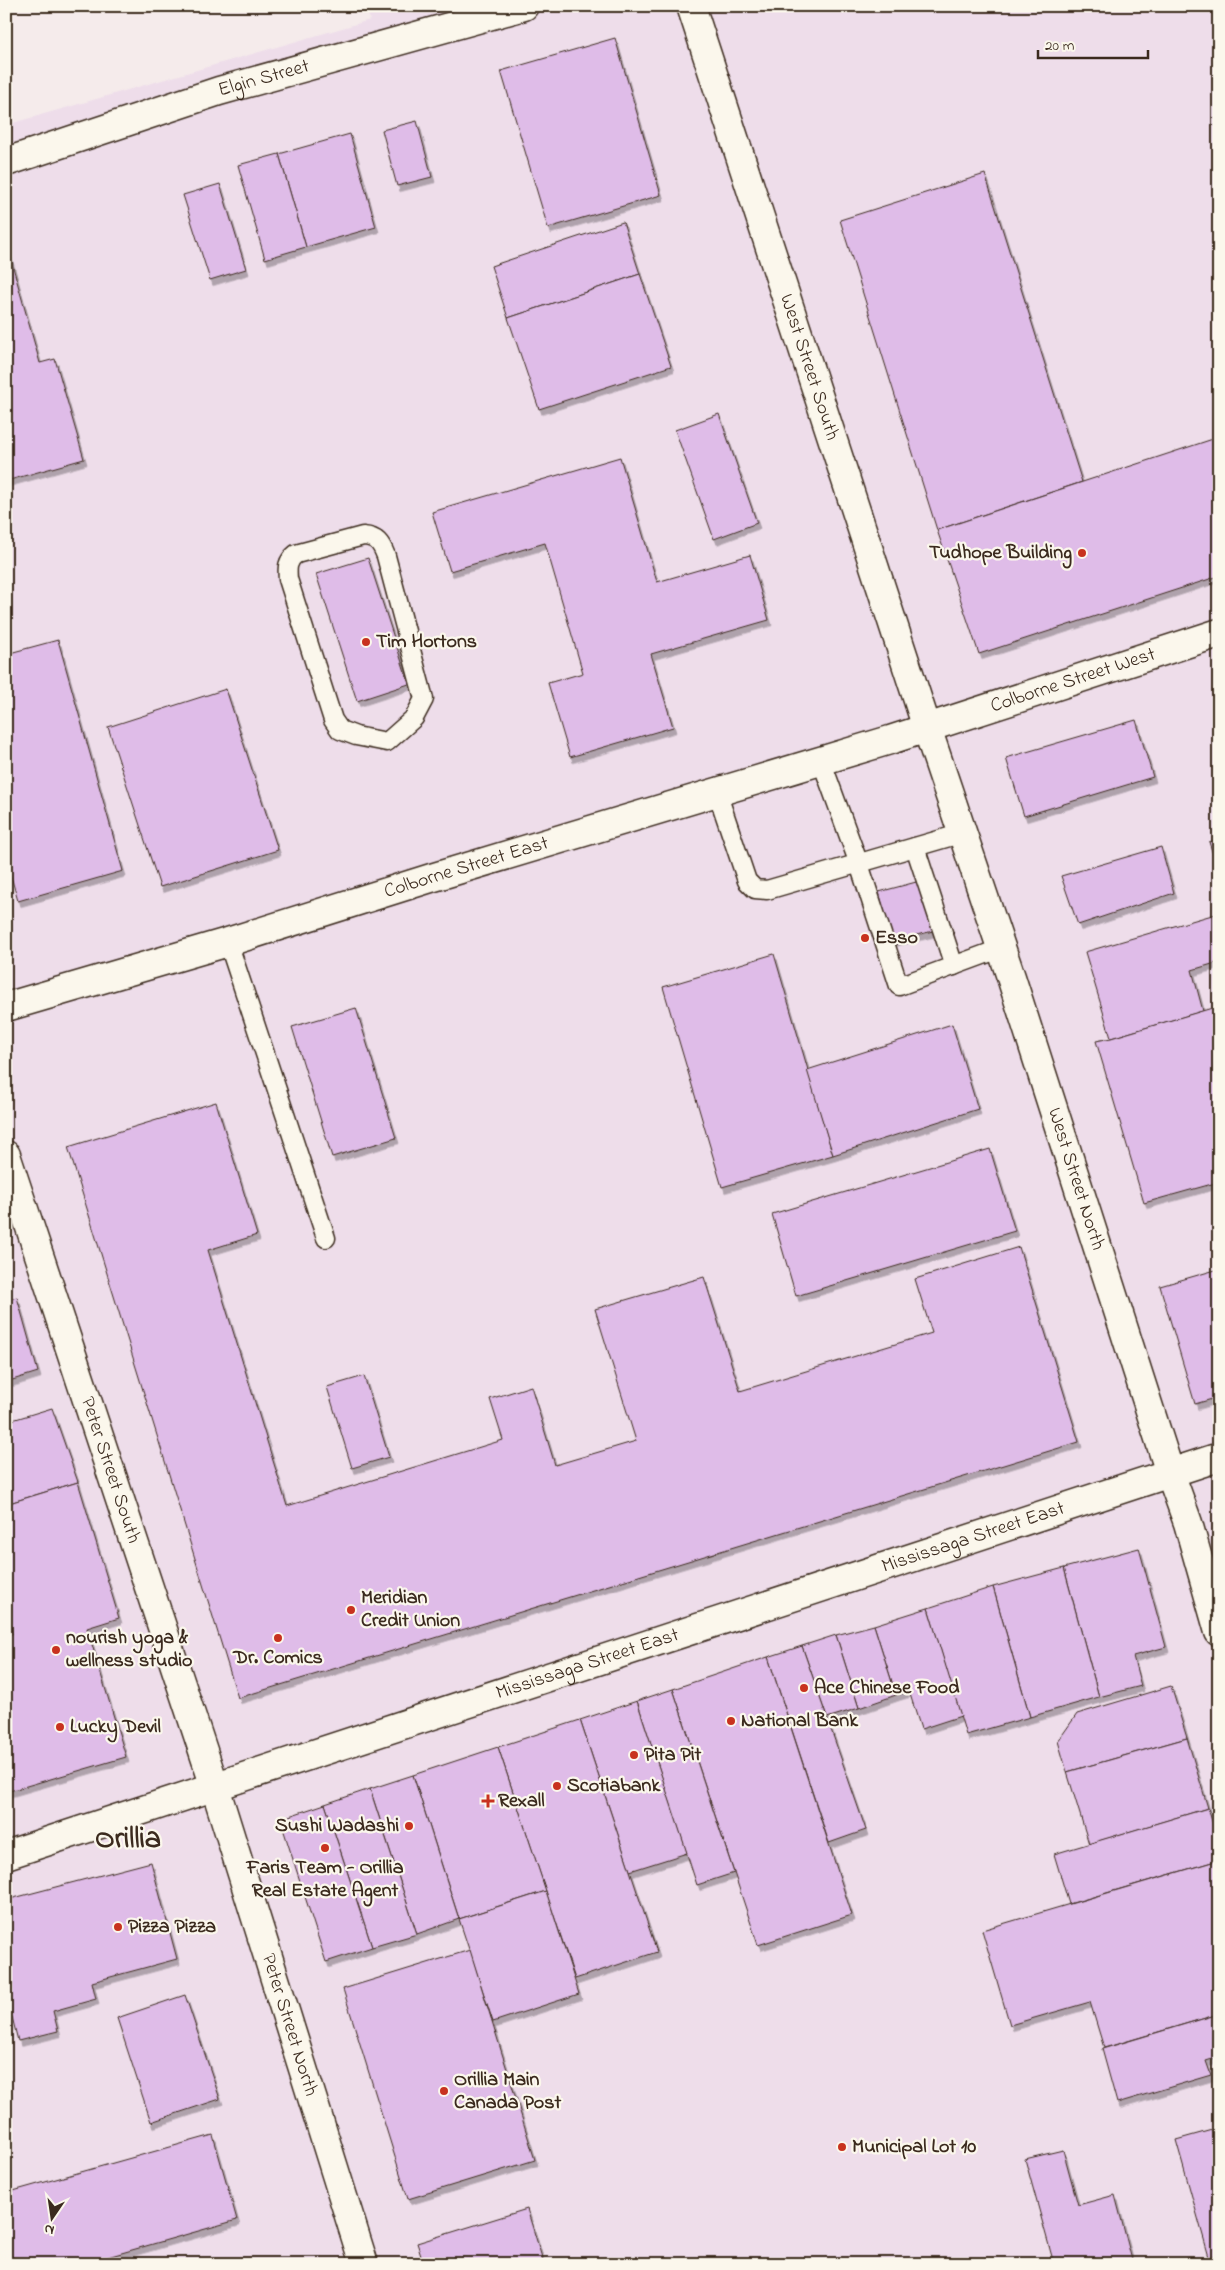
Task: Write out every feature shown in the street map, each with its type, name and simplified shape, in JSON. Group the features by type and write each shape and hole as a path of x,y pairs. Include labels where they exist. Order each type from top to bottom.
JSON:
{"street":[{"name":"Elgin Street","path":"6,162 218,91 524,6"},
{"name":"West Street South","path":"691,6 927,728"},
{"name":"Colborne Street West","path":"927,728 1219,633"},
{"name":"Colborne Street East","path":"6,1007 228,942 430,878 927,728"},
{"name":"West Street North","path":"927,728 1002,948 1170,1473 1188,1523 1219,1632"},
{"name":"Peter Street South","path":"6,1155 216,1786"},
{"name":"Mississaga Street East","path":"6,1855 1219,1457"},
{"name":"Peter Street North","path":"216,1786 364,2264"}],"lane":[{"path":"363,536 371,537 381,544 424,699 414,718 387,742 356,736 340,730 333,720 288,579 287,565 290,558 296,554 363,536"},
{"path":"821,760 899,986 1002,948"},
{"path":"717,792 747,881 755,889 767,890 963,833"},
{"path":"915,847 954,966"},
{"path":"228,942 326,1238"}],"shaded area":[{"path":"366,6 1219,6 1219,2264 6,2264 6,125 370,20"}],"building":[{"path":"615,38 661,195 548,228 501,71"},
{"path":"417,121 432,177 397,186 382,130"},
{"path":"350,134 376,227 306,247 279,154"},
{"path":"279,154 306,247 265,259 238,165"},
{"path":"985,174 1082,482 937,530 840,220"},
{"path":"220,184 246,269 210,280 183,195"},
{"path":"623,222 640,274 508,318 491,266"},
{"path":"6,253 9,253 40,363 55,359 84,459 6,481"},
{"path":"640,274 671,366 539,409 508,318"},
{"path":"719,414 757,523 714,539 675,430"},
{"name":"Tudhope Building","path":"1219,437 1219,576 979,654 937,530"},
{"path":"620,457 657,582 750,555 769,620 651,654 673,727 570,757 548,683 583,673 545,543 450,571 432,512"},
{"path":"368,558 409,684 357,701 316,574"},
{"path":"58,640 123,871 18,901 6,859 6,654"},
{"path":"226,689 278,850 160,887 108,727"},
{"path":"1136,720 1153,777 1024,816 1006,758"},
{"path":"1219,839 1219,873 1209,842"},
{"path":"1161,847 1174,893 1078,925 1061,876"},
{"path":"920,881 933,931 892,941 879,892"},
{"path":"1219,913 1219,962 1192,970 1203,1011 1111,1038 1085,952"},
{"path":"774,954 833,1155 722,1187 663,987"},
{"path":"1219,1006 1219,1182 1144,1203 1096,1041"},
{"path":"356,1008 396,1138 332,1157 292,1027"},
{"path":"952,1024 978,1109 833,1155 807,1070"},
{"path":"216,1102 257,1235 208,1250 287,1506 503,1440 490,1399 531,1386 555,1465 636,1441 595,1309 704,1277 740,1391 932,1333 915,1279 1019,1247 1079,1442 238,1698 68,1147"},
{"path":"990,1149 1015,1231 796,1296 772,1214"},
{"path":"1219,1269 1219,1397 1195,1404 1160,1286"},
{"path":"17,1297 38,1372 6,1382 6,1300"},
{"path":"364,1376 389,1457 352,1468 327,1387"},
{"path":"52,1408 78,1482 6,1504 6,1422"},
{"path":"78,1482 119,1618 87,1628 126,1757 6,1792 6,1636 12,1634 6,1615 6,1504"},
{"path":"1139,1548 1166,1647 1133,1656 1141,1686 1099,1697 1064,1568"},
{"path":"1064,1568 1099,1697 1030,1717 993,1587"},
{"path":"993,1587 1030,1717 966,1735 928,1608"},
{"path":"928,1608 961,1716 921,1729 909,1691 896,1695 874,1625"},
{"path":"874,1625 896,1695 859,1708 836,1635"},
{"path":"836,1635 859,1708 827,1718 802,1646"},
{"path":"802,1646 866,1830 829,1843 768,1657"},
{"path":"768,1657 852,1915 758,1945 673,1689"},
{"path":"1171,1686 1187,1738 1067,1772 1058,1741 1077,1714"},
{"path":"673,1689 734,1873 697,1885 637,1701"},
{"path":"637,1701 687,1853 630,1871 580,1720"},
{"path":"580,1720 657,1952 575,1979 498,1747"},
{"path":"1187,1738 1208,1808 1089,1844 1067,1772"},
{"path":"498,1747 546,1891 459,1919 413,1775"},
{"path":"413,1775 459,1919 417,1934 370,1789"},
{"path":"370,1789 417,1934 372,1947 325,1804"},
{"path":"325,1804 372,1947 326,1962 280,1819"},
{"path":"1208,1808 1219,1844 1219,1860 1069,1904 1054,1854"},
{"path":"1219,1860 1219,2014 1104,2048 1090,2002 1010,2025 982,1930"},
{"path":"151,1862 177,1959 92,1982 96,1999 53,2011 58,2031 18,2041 12,2017 6,2018 6,1900"},
{"path":"546,1891 579,1994 493,2022 459,1919"},
{"name":"Orillia Main Canada Post","path":"470,1950 535,2160 408,2199 343,1989"},
{"path":"185,1995 220,2099 151,2122 117,2018"},
{"path":"1219,2014 1219,2057 1206,2061 1211,2075 1117,2103 1102,2049"},
{"path":"1219,2128 1219,2255 1209,2257 1176,2140"},
{"path":"213,2135 237,2220 83,2264 6,2264 6,2193"},
{"path":"1063,2150 1078,2205 1115,2195 1133,2264 1054,2264 1025,2159"},
{"path":"527,2209 544,2264 424,2264 417,2243"}],"place":[{"name":"Tudhope Building","path":"1082,553"},
{"name":"Tim Hortons","path":"366,642"},
{"name":"Esso","path":"865,938"},
{"name":"Meridian Credit Union","path":"351,1610"},
{"name":"Dr. Comics","path":"278,1638"},
{"name":"nourish yoga & wellness studio","path":"56,1650"},
{"name":"Ace Chinese Food","path":"804,1688"},
{"name":"National Bank","path":"731,1721"},
{"name":"Lucky Devil","path":"60,1727"},
{"name":"Pita Pit","path":"634,1755"},
{"name":"Scotiabank","path":"557,1786"},
{"name":"Rexall","path":"488,1801"},
{"name":"Sushi Wadashi","path":"409,1826"},
{"name":"Faris Team - Orillia Real Estate Agent","path":"325,1848"},
{"name":"Pizza Pizza","path":"118,1927"},
{"name":"Orillia Main Canada Post","path":"444,2091"},
{"name":"Municipal Lot 10","path":"842,2147"}],"district":[{"name":"Orillia","path":"128,1840"}]}
